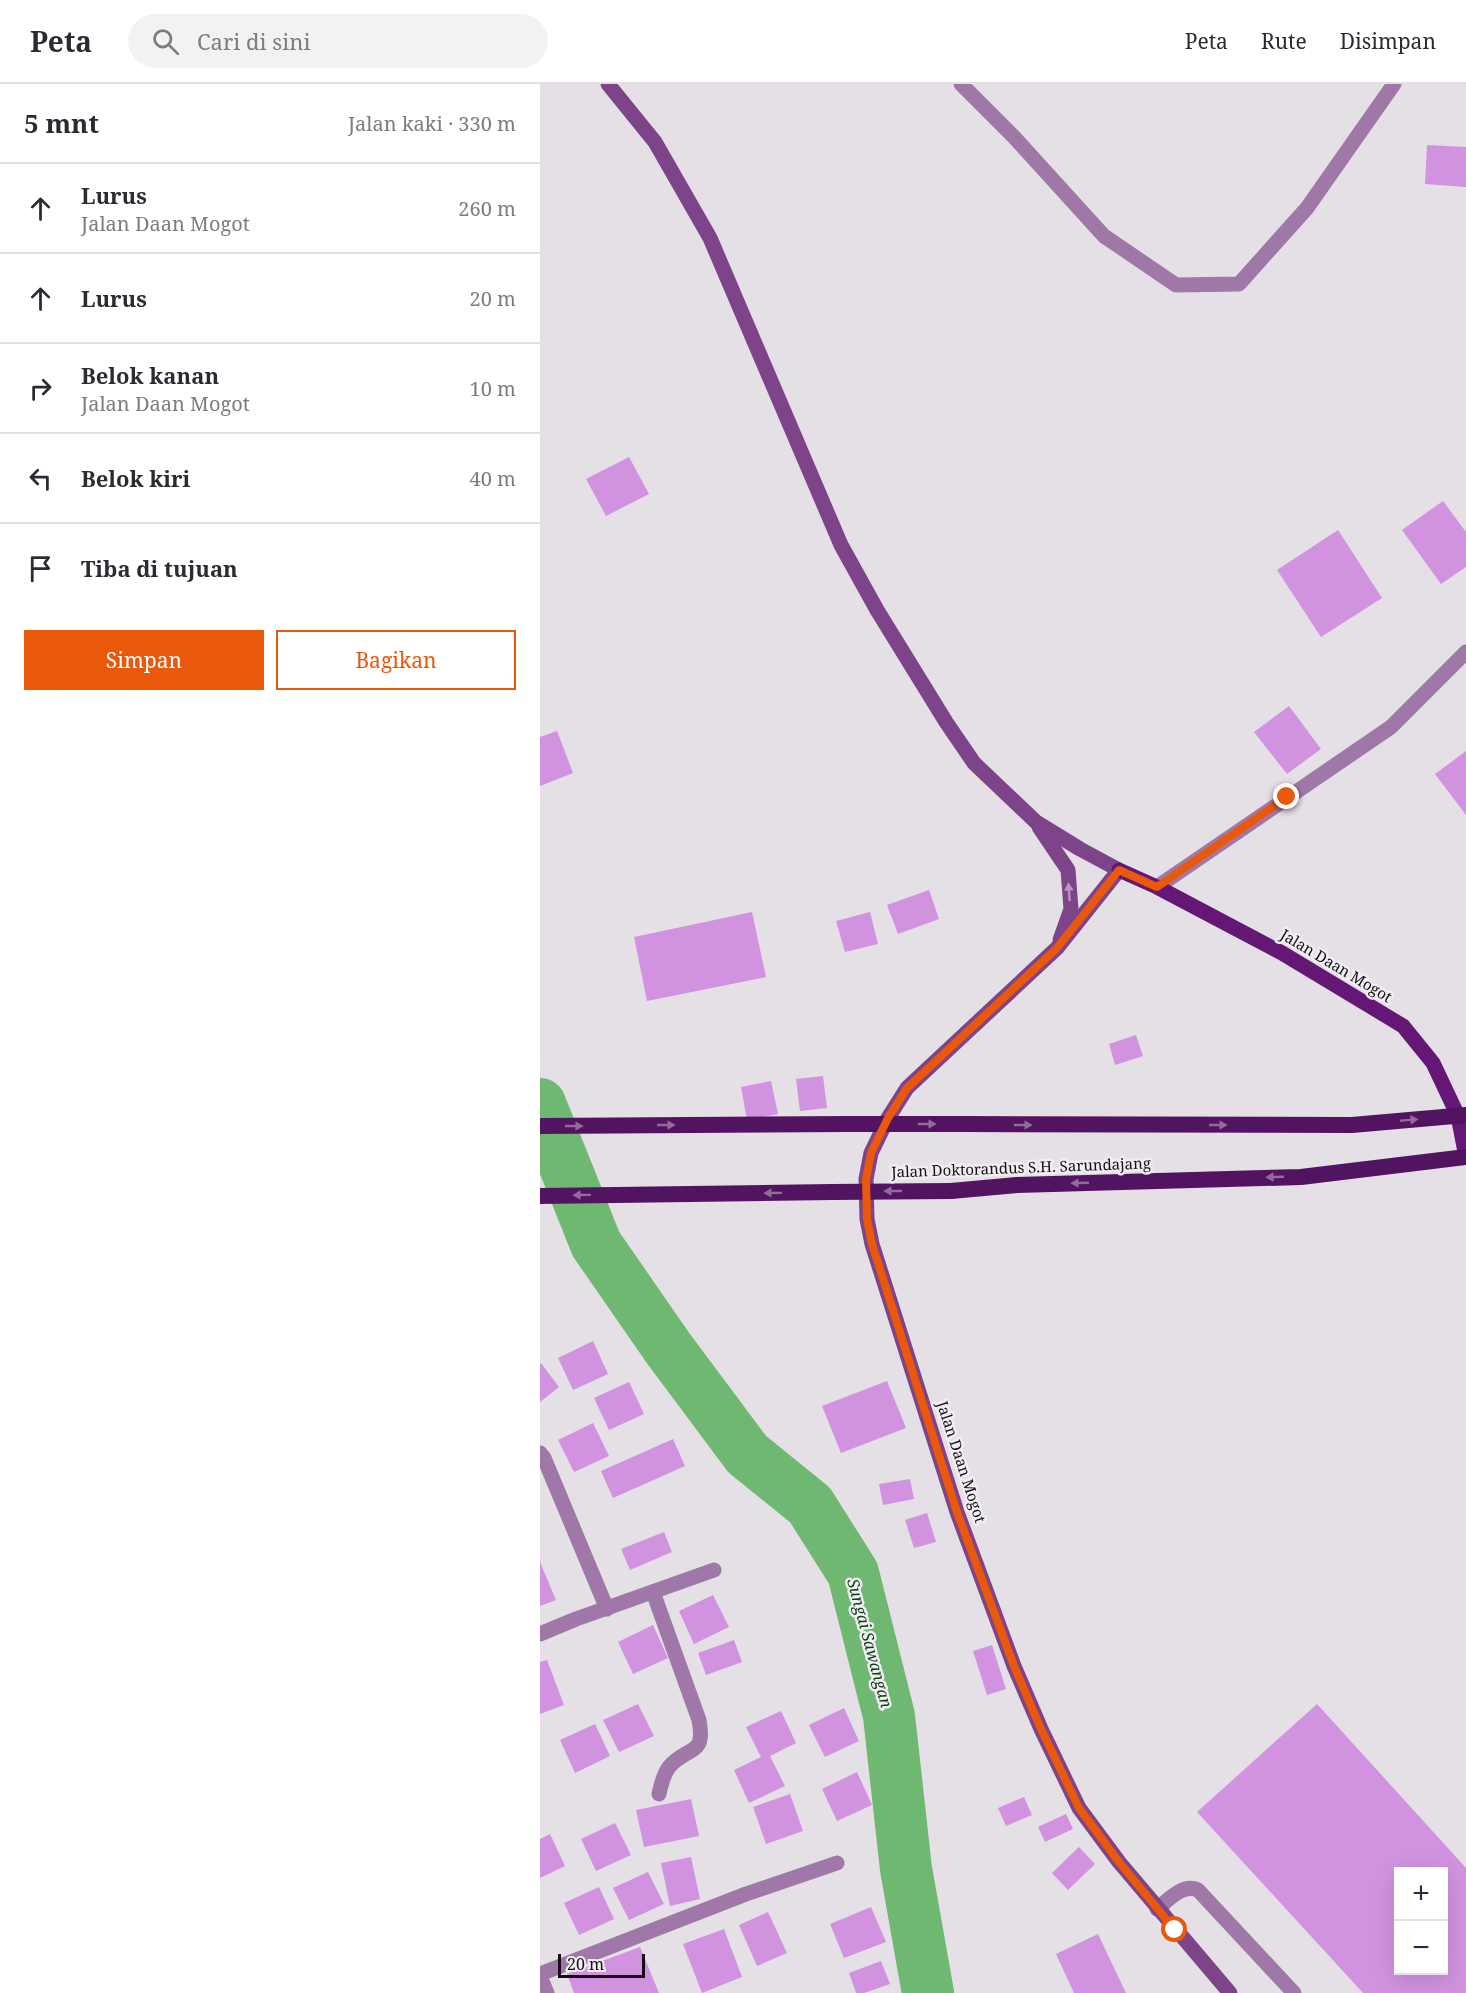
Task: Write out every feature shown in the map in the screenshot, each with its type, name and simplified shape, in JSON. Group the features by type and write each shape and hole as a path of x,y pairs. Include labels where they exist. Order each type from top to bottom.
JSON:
{"highway":[{"path":"540,1126 1352,1125 1462,1116"},
{"name":"Jalan Doktorandus S.H. Sarundajang","path":"540,1196 951,1191 1017,1185 1301,1177 1466,1157"}],"main road":[{"path":"608,84 655,142 711,238 841,545 920,681 974,763 1036,822 1119,870"},
{"path":"1036,822 1068,870 1071,909 1057,948"},
{"name":"Jalan Daan Mogot","path":"1230,1993 1119,1862 1079,1808 1014,1666 957,1512 872,1244 867,1219 866,1179 871,1153 888,1118 907,1088 1057,948 1119,870 1157,887 1282,953 1403,1026 1433,1064 1462,1116 1466,1157"}],"street":[{"path":"962,84 1014,137 1104,236 1176,285 1239,284 1307,208 1394,84"},
{"path":"1157,887 1391,727 1466,652"},
{"path":"540,1453 607,1609"},
{"path":"540,1634 714,1570"},
{"path":"653,1592 699,1720 702,1736 697,1748 677,1759 668,1769 659,1794"},
{"path":"547,1993 540,1975 746,1894 837,1863"},
{"path":"1158,1909 1176,1893 1185,1889 1198,1890 1294,1993"}],"building":[{"path":"1427,145 1466,147 1466,187 1425,184"},
{"path":"629,457 649,494 606,516 586,479"},
{"path":"1443,501 1466,532 1466,567 1441,584 1402,530"},
{"path":"1338,530 1382,598 1321,637 1277,570"},
{"path":"1289,706 1321,749 1287,774 1254,732"},
{"path":"557,731 573,773 540,786 540,737"},
{"path":"1466,751 1466,815 1435,774"},
{"path":"929,890 939,919 898,934 887,905"},
{"path":"752,912 766,977 647,1001 634,937"},
{"path":"870,912 878,944 845,952 836,921"},
{"path":"1136,1035 1143,1056 1115,1065 1109,1044"},
{"path":"823,1076 827,1108 800,1111 796,1079"},
{"path":"771,1081 778,1114 747,1120 741,1087"},
{"path":"593,1341 608,1374 573,1390 558,1358"},
{"path":"540,1364 559,1387 540,1402"},
{"path":"887,1381 906,1428 841,1453 822,1406"},
{"path":"629,1382 644,1414 609,1430 594,1398"},
{"path":"593,1423 609,1456 574,1472 558,1440"},
{"path":"673,1439 685,1466 613,1498 601,1471"},
{"path":"910,1479 914,1499 883,1505 879,1484"},
{"path":"927,1513 936,1542 914,1548 905,1520"},
{"path":"664,1532 672,1552 630,1570 621,1549"},
{"path":"540,1562 556,1600 540,1606"},
{"path":"713,1595 729,1627 694,1644 679,1611"},
{"path":"653,1625 668,1658 633,1674 618,1642"},
{"path":"734,1640 742,1662 706,1675 698,1653"},
{"path":"992,1645 1006,1689 987,1695 973,1651"},
{"path":"547,1660 564,1705 540,1714 540,1662"},
{"path":"638,1704 654,1736 619,1752 603,1720"},
{"path":"1317,1704 1466,1868 1466,1993 1363,1993 1197,1812"},
{"path":"844,1708 859,1741 825,1757 809,1725"},
{"path":"781,1711 796,1743 770,1756 785,1786 749,1803 734,1770 761,1757 746,1727"},
{"path":"595,1724 610,1756 575,1773 560,1740"},
{"path":"857,1772 872,1805 837,1821 822,1789"},
{"path":"790,1794 803,1831 766,1844 753,1807"},
{"path":"1024,1797 1032,1815 1006,1826 998,1808"},
{"path":"691,1799 699,1836 644,1847 636,1810"},
{"path":"1066,1814 1073,1829 1045,1842 1038,1827"},
{"path":"615,1823 631,1855 596,1871 581,1839"},
{"path":"550,1834 565,1866 540,1878 540,1839"},
{"path":"1079,1847 1095,1864 1068,1890 1052,1873"},
{"path":"691,1857 700,1899 670,1906 661,1863"},
{"path":"648,1872 664,1904 629,1920 613,1888"},
{"path":"599,1887 614,1919 579,1935 564,1903"},
{"path":"871,1907 886,1942 844,1958 830,1924"},
{"path":"768,1912 787,1953 757,1966 739,1925"},
{"path":"724,1929 742,1977 702,1993 683,1944"},
{"path":"1098,1934 1126,1993 1074,1993 1056,1954"},
{"path":"640,1947 659,1993 574,1993 567,1974"},
{"path":"881,1961 890,1984 864,1993 856,1993 849,1973"}],"waterway":[{"name":"Sungai Sawangan","path":"540,1104 596,1244 668,1348 747,1454 810,1505 853,1573 889,1716 906,1869 928,1993"}],"route":[{"path":"1175,1930 1119,1862 1079,1808 1014,1666 957,1512 872,1244 867,1219 866,1179 871,1153 888,1118 907,1088 1068,937 1119,870 1157,887 1287,797"}]}
